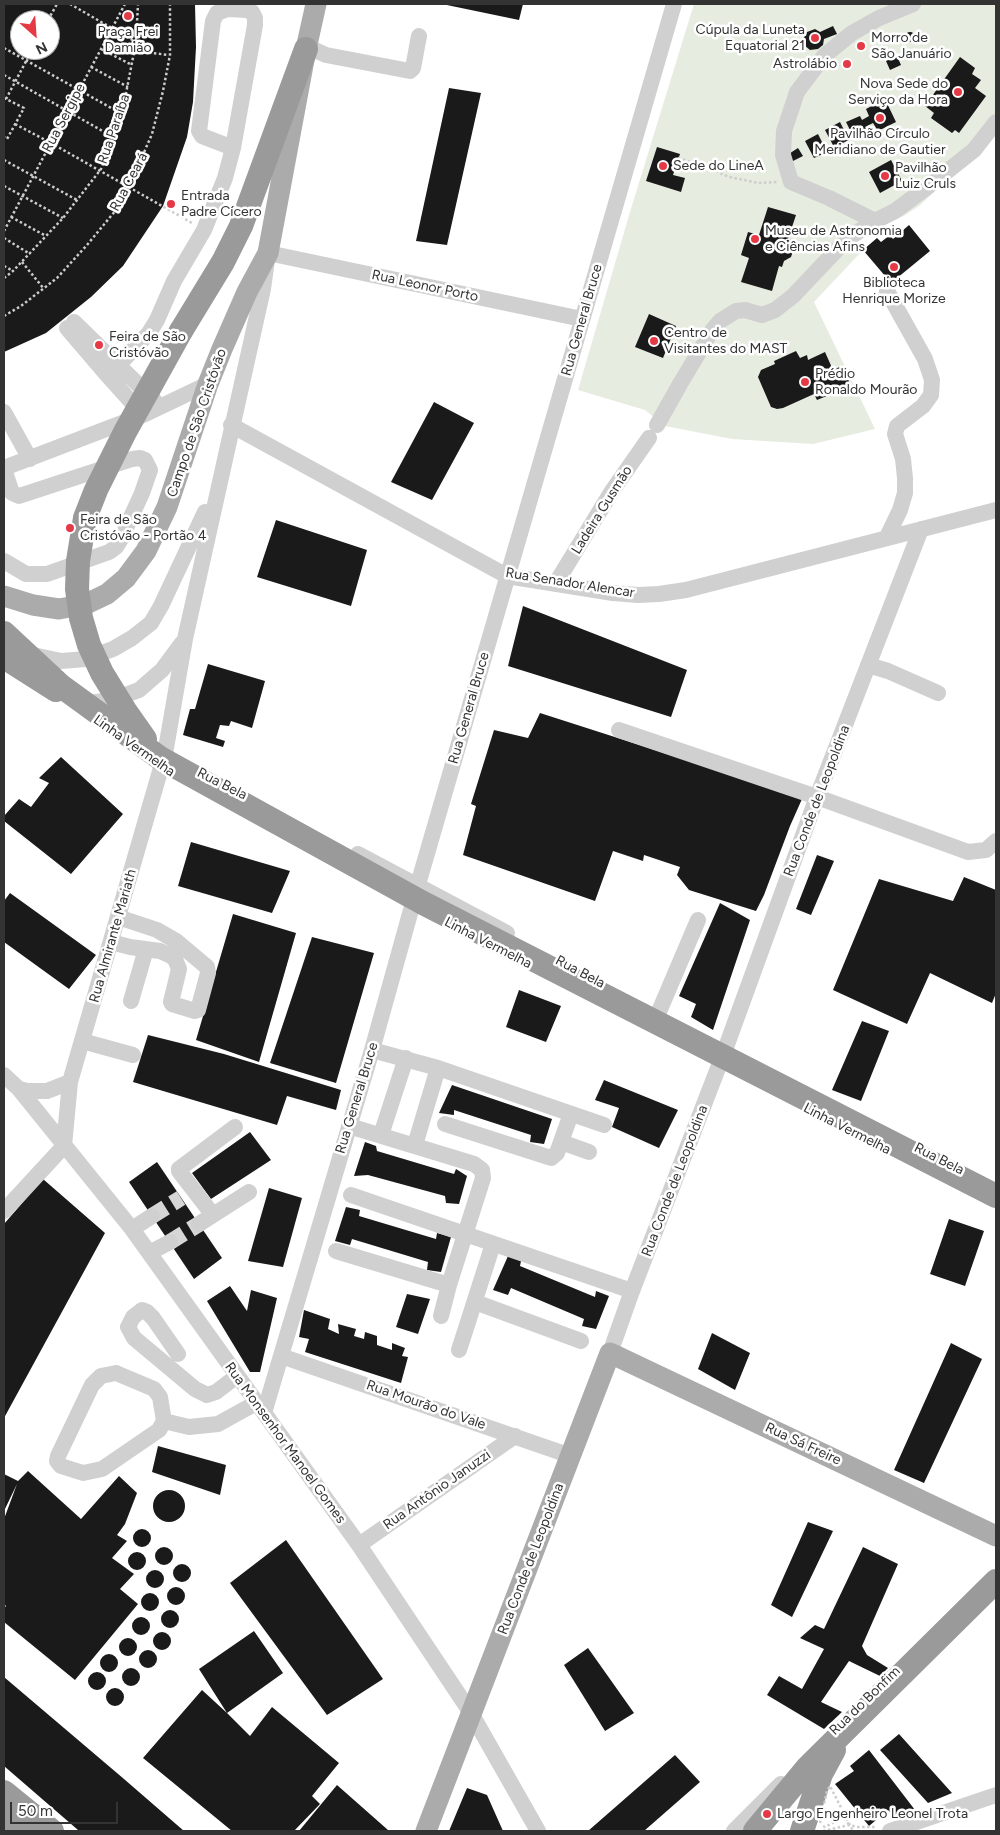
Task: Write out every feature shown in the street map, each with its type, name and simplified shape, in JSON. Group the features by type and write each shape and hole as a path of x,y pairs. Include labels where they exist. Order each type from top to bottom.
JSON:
{"highway":[{"path":"163,756 126,712 102,673 89,645 81,618 77,589 78,561 86,518 96,490 125,432 223,262 241,226 306,47"},
{"path":"4,635 33,655"},
{"name":"Linha Vermelha","path":"4,635 61,686 163,756 423,903 996,1196"},
{"name":"Linha Vermelha","path":"4,641 56,690 156,764 432,914 996,1206"},
{"path":"4,657 56,690"},
{"path":"754,1831 808,1768 996,1581"},
{"path":"802,1831 821,1774 840,1740 865,1711"},
{"path":"4,1792 52,1831"},
{"path":"4,1815 24,1831"}],"main road":[{"name":"Campo de São Cristóvão","path":"4,596 33,605 59,608 86,604 108,594 126,578 146,551 167,507 208,384 239,307 268,253 306,47 316,4"},
{"name":"Rua Conde de Leopoldina","path":"426,1831 610,1353"},
{"name":"Rua Sá Freire","path":"610,1353 996,1536"},
{"path":"4,1799 42,1831"}],"street":[{"name":"Rua General Bruce","path":"260,1408 281,1356 372,1050 507,576 674,4"},
{"path":"875,220 790,182 783,155 784,131 797,92 824,56 852,33 879,18 913,4"},
{"path":"113,371 150,333 174,281 204,230 225,178 233,148 255,18 252,12 247,10 227,9 217,13 213,21 199,131 202,136 233,148"},
{"path":"306,47 326,55 410,71 419,36"},
{"name":"Ladeira Gusmão","path":"556,583 612,491 653,432 711,332 720,321 736,311 745,310 762,315 769,314 793,296 847,239 875,220 895,211 974,150 996,122"},
{"name":"Rua Leonor Porto","path":"268,253 582,319"},
{"name":"Campo de São Cristóvão","path":"4,666 37,687 57,696 88,703 111,700 139,690 162,670 185,639 231,425 263,289 268,253"},
{"path":"887,291 925,359 932,380 931,395 923,406 897,426 895,434 902,459 905,493 900,510 887,537"},
{"path":"71,325 113,371 143,415"},
{"path":"113,371 161,406"},
{"path":"4,561 26,574 41,575 108,552 121,539 142,493 150,470 149,465 140,458 132,458 19,496 12,493 4,469 143,415 208,384"},
{"path":"4,412 30,459"},
{"name":"Rua Senador Alencar","path":"231,425 507,576 613,593 638,595 686,590 996,510"},
{"name":"Campo de São Cristóvão","path":"33,655 61,661 86,659 113,650 132,638 150,623 161,606 218,485"},
{"name":"Rua Conde de Leopoldina","path":"610,1353 725,1050 817,797 921,529"},
{"name":"Rua Almirante Mariath","path":"64,1146 70,1082 163,756 185,639"},
{"path":"868,665 888,671 938,693"},
{"path":"620,730 817,797 968,852 986,850 996,841"},
{"name":"Rua Bela","path":"163,756 418,885 725,1050 996,1188"},
{"path":"111,942 166,953 175,959 179,969 171,1002 172,1004 195,1011 198,1010 208,973 207,968 176,941 157,930 118,916"},
{"path":"658,1014 698,920"},
{"path":"131,1001 146,949"},
{"path":"82,1041 133,1055"},
{"path":"372,1050 438,1068 604,1125"},
{"path":"381,1135 406,1058"},
{"path":"415,1145 438,1068"},
{"name":"Rua Monsenhor Manoel Gomes","path":"4,1075 19,1089 132,1229 359,1544 471,1713 538,1831"},
{"path":"19,1089 47,1091 70,1082"},
{"path":"445,1124 551,1158 557,1153 571,1114"},
{"path":"348,1126 474,1164 482,1170 483,1178 464,1234 441,1316"},
{"path":"235,1128 179,1169 179,1171 187,1194 206,1220 249,1192"},
{"path":"560,1142 589,1152"},
{"path":"4,1211 64,1146"},
{"path":"351,1195 632,1291"},
{"path":"132,1229 152,1216"},
{"path":"149,1253 170,1242"},
{"path":"459,1350 493,1244"},
{"path":"336,1251 449,1285"},
{"path":"475,1302 581,1341"},
{"path":"178,1354 147,1312 142,1310 134,1317 128,1327 134,1338 195,1389 207,1395 216,1392 237,1376"},
{"name":"Rua Mourão do Vale","path":"281,1356 571,1456"},
{"path":"116,1373 154,1390 160,1397 164,1420 159,1430 149,1438 102,1469 83,1473 61,1466 57,1461 92,1385 101,1376 116,1373"},
{"path":"164,1420 190,1427 218,1424 260,1408"},
{"name":"Rua Antônio Januzzi","path":"359,1544 515,1436"},
{"name":"Rua do Bonfim","path":"734,1831 996,1572"},
{"path":"890,1831 996,1795"},
{"path":"919,1831 996,1795"}],"path":[{"path":"70,4 136,42"},
{"name":"Rua Sergipe","path":"4,231 125,4"},
{"name":"Rua Paraíba","path":"4,278 30,254 63,218 100,170 122,114 136,42 138,4"},
{"name":"Rua Ceará","path":"4,316 21,306 57,278 87,246 116,210 129,186 152,134 170,55 170,4"},
{"path":"101,49 131,64"},
{"path":"134,51 170,55"},
{"path":"4,137 7,139 24,108 5,98 26,60 122,114"},
{"path":"91,67 128,87"},
{"path":"4,75 113,137"},
{"path":"15,124 51,142 204,230"},
{"path":"678,158 729,177 758,183 790,182"},
{"path":"4,160 77,200"},
{"path":"4,186 63,218"},
{"path":"11,217 46,236"},
{"path":"4,238 30,254"},
{"path":"22,262 44,289"},
{"path":"4,266 13,271"},
{"path":"849,1825 844,1816 825,1827 820,1823 827,1791 830,1786 853,1831"}],"shaded area":[{"path":"694,4 996,4 996,134 919,206 902,217 899,214 855,241 863,250 814,302 875,429 813,444 732,439 665,426 645,410 578,390"}],"building":[{"path":"4,4 195,4 196,47 193,102 187,137 163,206 123,266 91,297 46,333 4,352"},
{"path":"442,4 523,4 519,20"},
{"name":"Cúpula da Luneta Equatorial 21","path":"833,26 837,34 824,39 823,45 818,49 810,50 804,45 803,39 807,32 815,29 820,32"},
{"path":"908,32 912,32 915,37 914,41 908,42 905,39 905,35"},
{"path":"897,56 901,65 890,70 886,61"},
{"name":"Nova Sede do Serviço da Hora","path":"960,57 975,68 972,74 981,80 975,88 986,96 959,133 955,130 952,133 931,118 934,113 925,106"},
{"path":"449,88 481,93 447,245 416,241"},
{"name":"Pavilhão Círculo Meridiano de Gautier","path":"885,99 896,122 878,131 873,123 865,127 867,131 854,138 846,122 860,116 862,120 869,116 866,109"},
{"path":"840,122 849,140 834,147 825,130"},
{"path":"818,134 827,152 814,158 805,141"},
{"name":"Sede do LineA","path":"657,147 680,154 673,175 685,178 681,192 646,181"},
{"path":"798,148 803,156 791,162 787,155"},
{"name":"Pavilhão Luiz Cruls","path":"891,160 902,181 880,193 869,172"},
{"path":"768,207 796,215 788,239 792,240 790,246 792,254 791,257 784,261 782,267 779,266 772,291 741,282 749,258 741,255 748,232 759,235"},
{"name":"Biblioteca Henrique Morize","path":"909,225 930,251 891,283 863,250 877,238 881,242 890,235 893,239"},
{"name":"Centro de Visitantes do MAST","path":"649,314 676,326 663,358 635,347"},
{"name":"Prédio Ronaldo Mourão","path":"796,351 800,358 807,355 808,360 825,352 833,370 842,366 851,386 817,400 814,394 783,408 771,407 758,377 761,370 775,364 774,361"},
{"path":"434,402 474,423 432,500 391,482"},
{"path":"276,520 367,550 351,606 257,577"},
{"path":"523,606 687,670 671,717 508,666"},
{"path":"208,664 265,681 252,728 231,721 229,726 220,725 216,738 225,741 223,747 183,735 190,709 195,709"},
{"path":"540,713 802,799 756,911 689,890 677,875 680,867 644,855 643,861 613,851 595,901 463,855 476,806 471,804 494,730 528,738"},
{"path":"61,757 123,814 71,874 4,821 4,816 19,799 31,807 49,783 39,778"},
{"path":"191,842 290,871 272,913 178,886"},
{"path":"817,855 834,861 811,915 796,909"},
{"path":"964,877 996,890 996,993 992,1003 930,973 907,1024 833,990 879,879 953,901"},
{"path":"10,893 96,955 69,989 4,942 4,901"},
{"path":"720,903 750,920 713,1030 691,1017 696,1004 679,996"},
{"path":"233,914 296,933 259,1062 196,1040"},
{"path":"312,937 374,953 336,1083 270,1063"},
{"path":"519,990 561,1006 546,1042 506,1027"},
{"path":"862,1021 889,1031 861,1101 832,1090"},
{"path":"148,1035 224,1054 341,1090 336,1110 287,1096 277,1125 133,1082"},
{"path":"604,1080 678,1110 659,1148 612,1127 619,1108 595,1100"},
{"path":"452,1085 552,1119 544,1144 530,1142 531,1135 454,1110 454,1115 439,1113"},
{"path":"250,1132 271,1160 211,1199 192,1173"},
{"path":"365,1142 376,1146 377,1151 454,1174 456,1169 467,1176 459,1204 446,1203 445,1196 368,1175 354,1176"},
{"path":"157,1162 222,1258 194,1279 129,1182"},
{"path":"43,1179 105,1233 4,1418 4,1224"},
{"path":"269,1188 302,1198 283,1267 248,1261"},
{"path":"346,1207 360,1210 359,1216 436,1239 437,1233 451,1237 441,1272 427,1270 428,1262 352,1239 350,1245 335,1241"},
{"path":"949,1219 984,1231 965,1286 930,1274"},
{"path":"508,1256 521,1261 520,1266 595,1297 596,1291 609,1296 596,1329 582,1326 584,1319 511,1288 508,1295 493,1290"},
{"path":"230,1286 247,1311 251,1290 277,1298 260,1372 250,1372 207,1301"},
{"path":"407,1294 430,1299 418,1334 396,1327"},
{"path":"304,1310 330,1319 328,1329 339,1334 338,1324 356,1329 354,1336 364,1339 365,1332 377,1336 377,1345 392,1350 392,1343 405,1348 402,1356 408,1357 401,1383 305,1352 309,1339 299,1337"},
{"path":"712,1333 750,1353 735,1390 698,1369"},
{"path":"951,1343 982,1359 924,1483 894,1470"},
{"path":"158,1446 226,1465 220,1495 152,1472"},
{"path":"28,1471 81,1519 119,1476 137,1493 125,1524 117,1535 127,1541 112,1558 134,1574 120,1589 138,1604 75,1680 4,1622 4,1608 6,1606 4,1604 4,1519 17,1484 4,1511 4,1474 18,1481"},
{"path":"169,1490 175,1491 180,1495 184,1500 184,1512 180,1517 175,1521 169,1522 163,1521 158,1517 154,1512 153,1506 154,1500 158,1495 163,1491"},
{"path":"808,1522 833,1531 792,1617 771,1605"},
{"path":"142,1529 148,1532 151,1538 148,1544 142,1547 136,1544 133,1538 136,1532"},
{"path":"286,1540 383,1679 327,1715 230,1583"},
{"path":"164,1547 170,1550 173,1556 170,1562 164,1565 158,1562 155,1556 158,1550"},
{"path":"863,1547 898,1564 862,1646 867,1655 888,1668 880,1676 849,1661 821,1702 842,1712 824,1729 767,1695 779,1676 802,1689 824,1649 800,1638 815,1625 824,1629"},
{"path":"137,1552 143,1555 146,1561 143,1567 137,1570 131,1567 128,1561 131,1555"},
{"path":"182,1564 188,1567 191,1573 188,1579 182,1582 176,1579 173,1573 176,1567"},
{"path":"155,1570 161,1573 164,1579 161,1585 155,1588 149,1585 146,1579 149,1573"},
{"path":"176,1587 182,1590 185,1596 182,1602 176,1605 170,1602 167,1596 170,1590"},
{"path":"150,1593 156,1596 159,1602 156,1608 150,1611 144,1608 141,1602 144,1596"},
{"path":"170,1610 176,1613 179,1619 176,1625 170,1628 164,1625 161,1619 164,1613"},
{"path":"141,1617 147,1620 150,1626 147,1632 141,1635 135,1632 132,1626 135,1620"},
{"path":"254,1631 283,1673 227,1713 199,1669"},
{"path":"162,1632 168,1635 171,1641 168,1647 162,1650 156,1647 153,1641 156,1635"},
{"path":"128,1638 134,1641 137,1647 134,1653 128,1656 122,1653 119,1647 122,1641"},
{"path":"588,1648 634,1713 605,1731 564,1665"},
{"path":"148,1650 154,1653 157,1659 154,1665 148,1668 142,1665 139,1659 142,1653"},
{"path":"109,1654 115,1657 118,1663 115,1669 109,1672 103,1669 100,1663 103,1657"},
{"path":"131,1668 137,1671 140,1677 137,1683 131,1686 125,1683 122,1677 125,1671"},
{"path":"97,1672 103,1675 106,1681 103,1687 97,1690 91,1687 88,1681 91,1675"},
{"path":"4,1677 184,1831 78,1830 4,1766"},
{"path":"115,1688 121,1691 124,1697 121,1703 115,1706 109,1703 106,1697 109,1691"},
{"path":"202,1690 250,1736 272,1707 339,1763 312,1796 320,1804 294,1831 232,1831 143,1758"},
{"path":"899,1734 952,1793 928,1803 880,1750"},
{"path":"869,1750 915,1810 895,1818 888,1810 869,1826 835,1784 854,1771 850,1766"},
{"path":"675,1755 700,1782 644,1831 588,1831"},
{"path":"337,1785 388,1830 299,1831"},
{"path":"467,1788 487,1795 503,1831 449,1831"}],"tunnel":[{"path":"152,1216 181,1198"},
{"path":"170,1242 199,1224"}],"place":[{"name":"Praça Frei Damião","path":"128,16"},
{"name":"Cúpula da Luneta Equatorial 21","path":"815,38"},
{"name":"Morro de São Januário","path":"861,46"},
{"name":"Astrolábio","path":"847,64"},
{"name":"Nova Sede do Serviço da Hora","path":"958,92"},
{"name":"Pavilhão Círculo Meridiano de Gautier","path":"880,118"},
{"name":"Sede do LineA","path":"663,166"},
{"name":"Pavilhão Luiz Cruls","path":"885,176"},
{"name":"Entrada Padre Cícero","path":"171,204"},
{"name":"Museu de Astronomia e Ciências Afins","path":"755,239"},
{"name":"Biblioteca Henrique Morize","path":"894,267"},
{"name":"Centro de Visitantes do MAST","path":"654,341"},
{"name":"Feira de São Cristóvão","path":"99,345"},
{"name":"Prédio Ronaldo Mourão","path":"805,382"},
{"name":"Feira de São Cristóvão - Portão 4","path":"70,528"},
{"name":"Largo Engenheiro Leonel Trota","path":"767,1814"}]}
